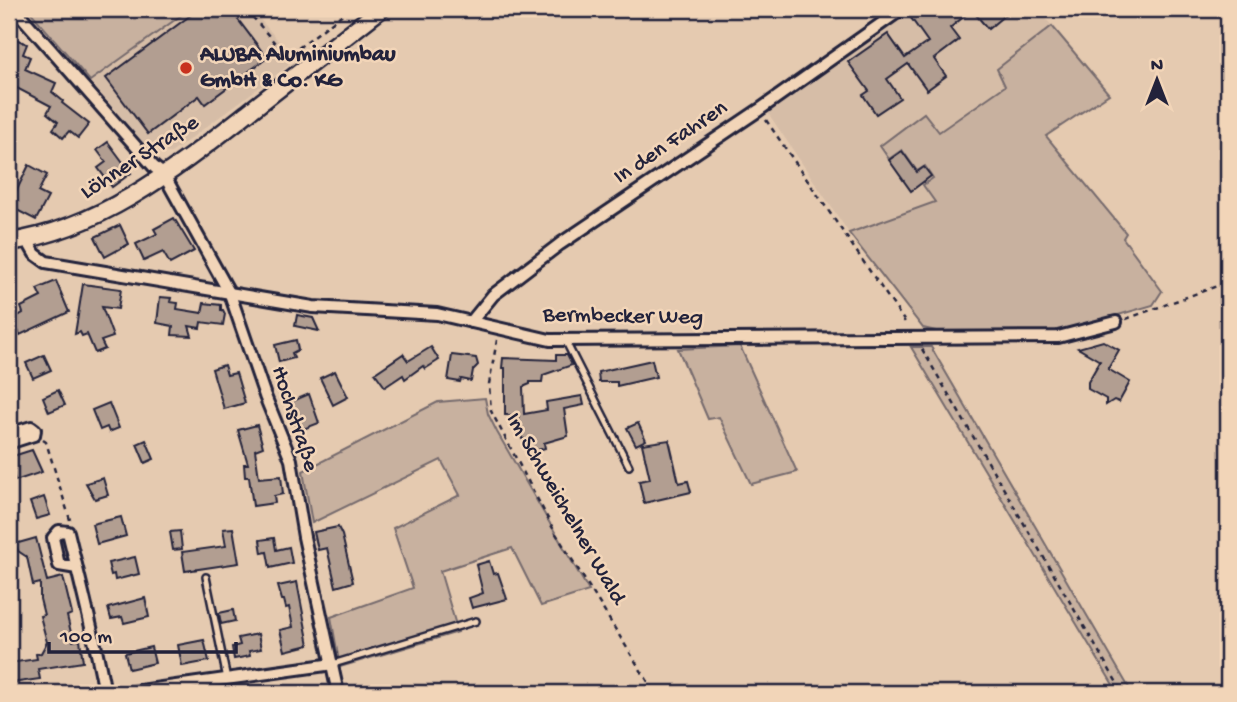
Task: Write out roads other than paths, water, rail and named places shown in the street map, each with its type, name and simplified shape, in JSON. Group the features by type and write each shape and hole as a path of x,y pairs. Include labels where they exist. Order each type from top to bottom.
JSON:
{"main road":[{"name":"Löhner Straße","path":"9,242 55,232 102,212 164,175 381,9"}],"street":[{"name":"Hochstraße","path":"15,9 153,167 164,175 230,294 265,396 291,460 304,537 338,693"},
{"name":"In den Fahren","path":"471,322 493,295 560,244 759,110 902,9"},
{"name":"Bermbecker Weg","path":"27,240 35,254 46,262 313,307 437,314 550,340 1058,337 1116,322"},
{"path":"9,434 31,427 35,430 34,435 9,443"},
{"path":"68,532 59,531 53,538 59,565 77,568 98,653 104,693"},
{"path":"126,693 333,664"}],"lane":[{"path":"565,340 629,466"},
{"path":"206,577 227,679"},
{"path":"333,664 476,621"}],"place":[{"name":"ALUBA Aluminiumbau GmbH & Co. KG","path":"186,68"}]}
